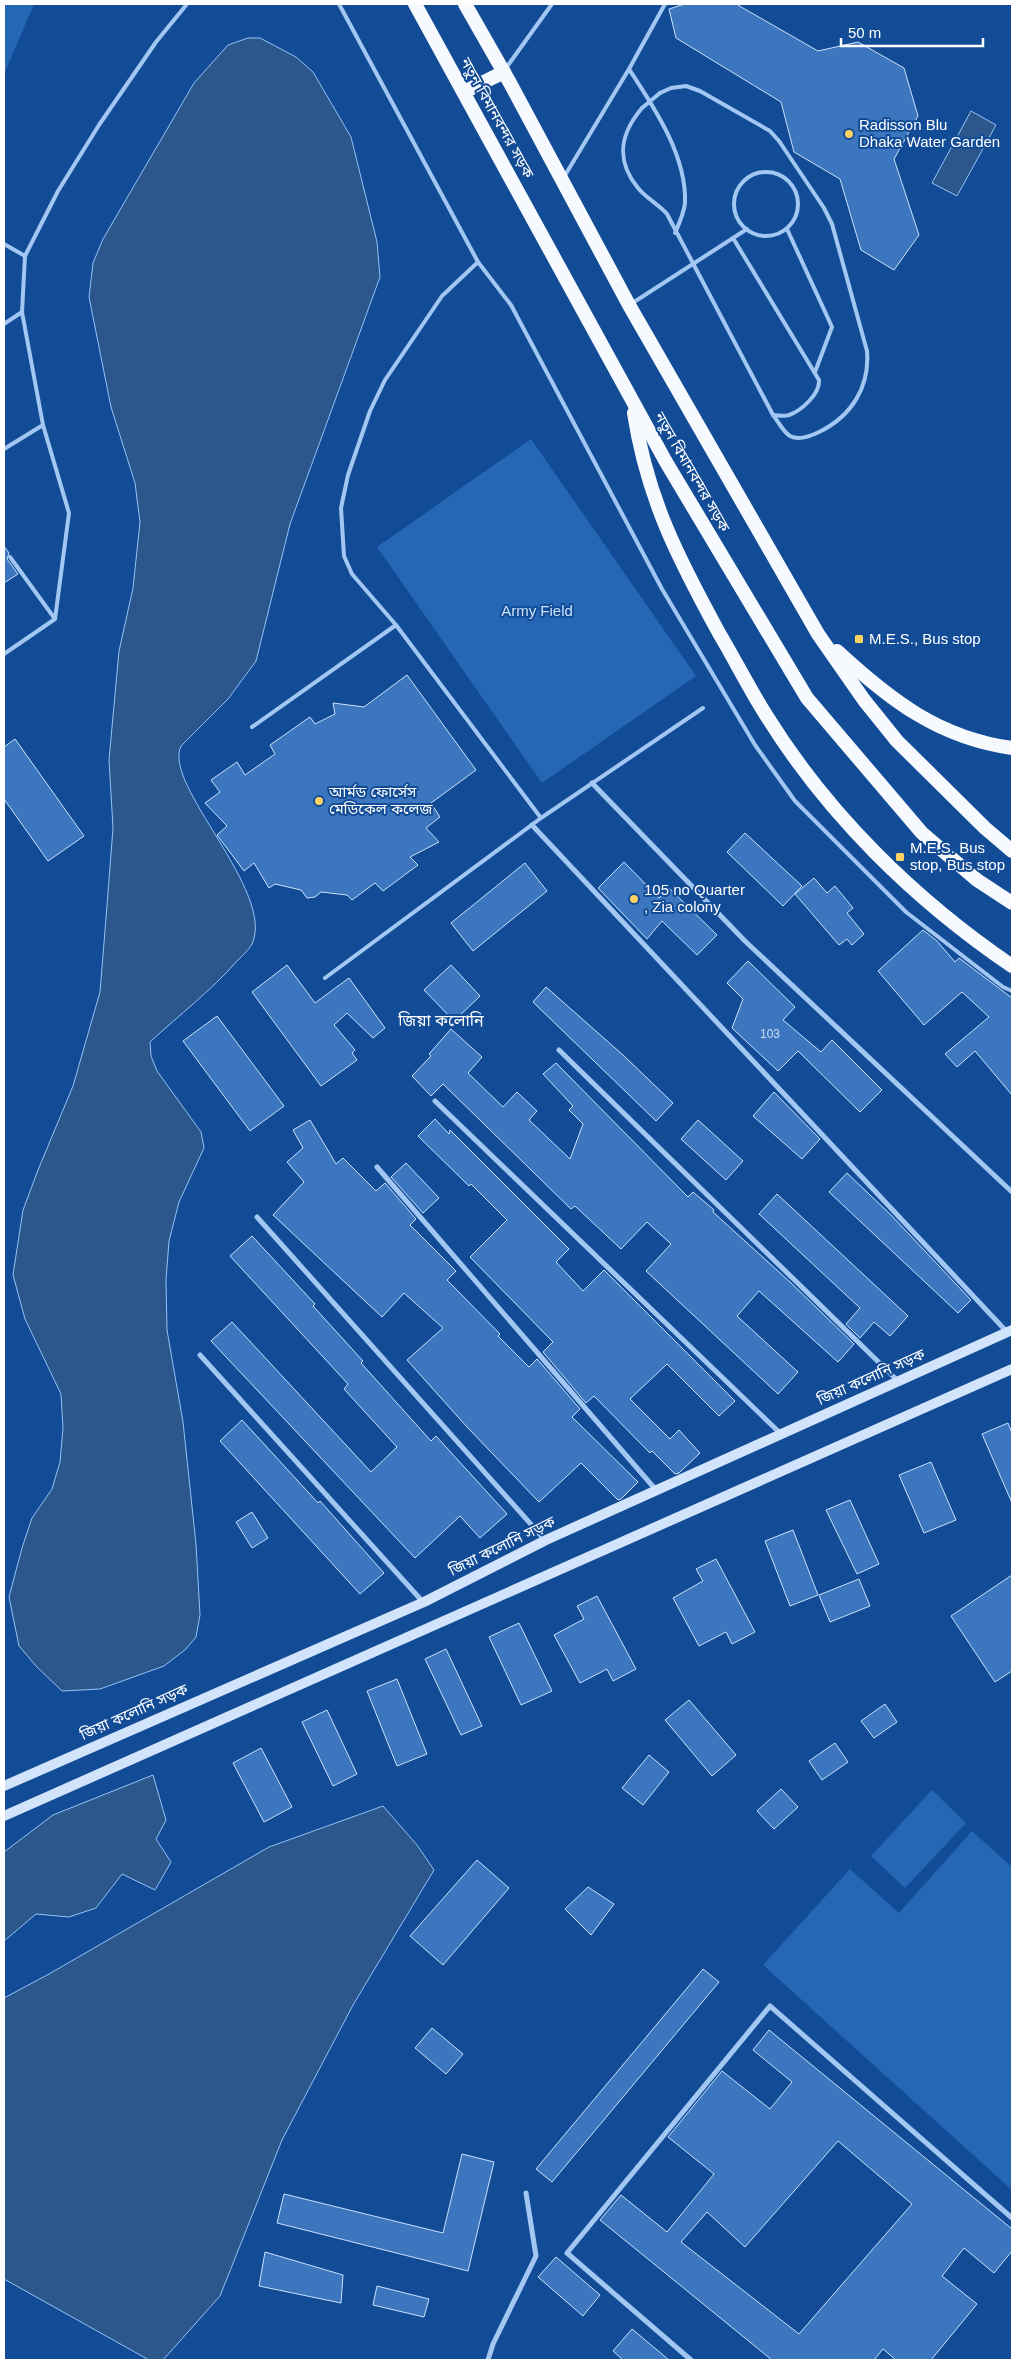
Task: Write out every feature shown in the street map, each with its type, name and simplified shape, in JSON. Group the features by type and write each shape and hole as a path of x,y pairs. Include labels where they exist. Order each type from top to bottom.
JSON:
{"highway":[{"name":"নতুন বিমানবন্দর সড়ক","path":"415,4 633,404 807,698 922,833 977,880 1012,903"},
{"name":"নতুন বিমানবন্দর সড়ক","path":"465,4 504,72 629,305 818,634 864,700 897,741 985,828 1012,851"},
{"path":"464,92 504,72"},
{"path":"633,404 639,441 650,486 667,531 691,582 766,715 812,781 887,865 968,937 1012,966"},
{"path":"818,634 869,680 898,703 923,719 973,740 1012,748"}],"main road":[{"name":"জিয়া কলোনি সড়ক","path":"4,1786 424,1602 546,1540 1010,1331"},
{"path":"4,1816 1012,1369"}],"street":[{"path":"592,782 745,941 1012,1192"},
{"path":"532,825 1010,1331"},
{"path":"559,1050 898,1382"},
{"path":"435,1102 781,1434"},
{"path":"376,1167 656,1490"},
{"path":"257,1217 546,1540"},
{"path":"200,1356 424,1602"},
{"path":"691,2360 567,2253 770,2006 1012,2218"},
{"path":"488,2360 493,2344 536,2256 526,2193"}],"lane":[{"path":"4,654 55,619 69,513 43,425 22,312 25,256 58,191 98,125 156,42 187,4"},
{"path":"339,4 478,262 511,305 682,623 755,745 795,801 906,912 1003,988 1012,991"},
{"path":"504,72 552,4"},
{"path":"562,179 629,69 665,4"},
{"path":"629,69 658,113 674,149 683,183 685,205 676,233"},
{"path":"686,86 700,91 770,130 824,208 832,224 867,351 868,366 864,382 858,397 848,412 826,429 812,436 799,438 787,435 773,415 676,233 660,206 638,189 624,161 622,146 626,132 642,108 660,93 671,88 686,86"},
{"path":"766,172 786,179 795,190 799,204 795,218 787,229 767,236 747,229 735,211 735,197 746,179 766,172"},
{"path":"629,305 747,229"},
{"path":"787,229 832,327 815,372"},
{"path":"733,238 815,372 819,386 812,398 790,415 773,415"},
{"path":"4,244 25,256"},
{"path":"478,262 442,296 385,380 370,411 348,474 342,500 341,533 344,556 352,574 396,625 541,818"},
{"path":"4,324 22,312"},
{"path":"4,449 43,425"},
{"path":"10,557 55,619"},
{"path":"252,727 396,625"},
{"path":"325,978 541,818 703,708"}],"green space":[{"path":"4,4 34,4 4,74"},
{"name":"Army Field","path":"531,439 696,676 542,783 377,547"},
{"path":"932,1790 966,1823 905,1888 871,1856"},
{"path":"972,1831 1012,1867 1012,2190 763,1965 850,1869 899,1913"}],"shaded area":[{"path":"248,38 260,38 296,57 313,72 351,137 377,242 380,277 290,524 256,661 228,699 181,746 180,764 187,786 235,868 248,896 255,922 252,944 247,951 206,993 150,1042 151,1056 157,1071 201,1132 204,1148 179,1202 169,1241 166,1280 167,1330 183,1422 196,1544 200,1615 196,1637 186,1649 164,1666 100,1689 62,1691 36,1666 19,1646 9,1597 32,1518 52,1489 60,1462 63,1428 61,1394 25,1319 13,1275 23,1210 73,1086 100,992 113,828 109,760 119,651 133,588 140,522 135,483 111,407 89,297 93,263 103,239 194,83 228,45"},
{"path":"971,111 996,125 957,196 932,183"},
{"path":"153,1775 166,1820 156,1839 171,1862 155,1890 122,1874 96,1908 69,1917 36,1914 4,1941 4,1852 53,1815"},
{"path":"383,1806 417,1845 434,1870 353,2005 282,2140 220,2296 163,2360 149,2360 4,2279 4,1998 269,1847"}],"building":[{"name":"Radisson Blu Dhaka Water Garden","path":"685,4 736,4 818,51 858,42 904,68 918,116 894,159 919,235 894,270 861,250 840,179 794,152 781,102 676,38 669,9"},
{"path":"4,546 9,553 7,559 18,574 4,583"},
{"name":"আর্মড ফোর্সেস মেডিকেল কলেজ","path":"407,675 476,770 431,803 440,817 426,828 439,842 410,857 418,865 383,891 375,883 352,900 347,895 321,892 315,897 307,898 301,890 275,884 269,888 254,863 244,871 217,835 227,826 205,803 220,792 211,780 237,762 245,775 275,754 270,745 310,717 315,724 335,714 333,703 364,707"},
{"path":"15,739 84,836 48,861 4,799 4,747"},
{"path":"745,833 802,886 783,906 727,852"},
{"name":"105 no Quarter , Zia colony","path":"624,862 659,898 669,888 717,935 697,955 662,921 647,939 598,888"},
{"path":"525,863 547,891 473,951 451,923"},
{"path":"814,878 827,893 835,886 853,908 847,913 864,934 852,945 847,939 839,945 795,894"},
{"path":"923,930 937,941 955,962 959,958 1012,998 1012,1095 975,1051 957,1067 945,1054 989,1017 962,992 924,1025 878,971"},
{"path":"748,961 795,1007 783,1020 821,1052 832,1040 882,1090 860,1112 798,1051 778,1071 732,1028 743,999 727,983"},
{"path":"287,965 315,1003 349,978 385,1028 373,1038 347,1013 334,1025 355,1050 352,1053 357,1060 321,1086 252,992"},
{"path":"451,965 480,996 454,1021 424,990"},
{"path":"546,987 623,1055 673,1103 656,1121 533,1002"},
{"path":"217,1016 284,1106 250,1131 183,1041"},
{"path":"451,1029 482,1057 468,1073 503,1107 517,1092 537,1111 529,1120 570,1159 583,1124 569,1110 573,1106 543,1074 556,1063 688,1197 693,1192 714,1210 713,1212 790,1282 854,1344 838,1362 759,1291 737,1316 798,1372 778,1394 646,1271 671,1244 647,1222 621,1249 575,1206 571,1209 443,1084 431,1096 412,1076 431,1056 429,1054"},
{"path":"774,1092 820,1139 802,1159 753,1116"},
{"path":"435,1119 449,1134 450,1130 569,1249 556,1262 583,1291 604,1270 735,1401 719,1416 667,1364 630,1399 670,1439 679,1430 700,1453 679,1473 675,1474 652,1451 650,1453 594,1396 586,1403 543,1352 553,1342 470,1257 507,1220 418,1136"},
{"path":"310,1120 336,1164 343,1158 376,1191 385,1183 416,1219 410,1225 456,1271 447,1280 500,1334 498,1336 529,1367 537,1359 580,1409 572,1417 638,1482 621,1499 618,1500 581,1463 539,1502 467,1427 407,1360 443,1328 404,1293 382,1317 273,1215 304,1182 287,1162 303,1148 293,1130"},
{"path":"698,1120 743,1161 726,1180 681,1139"},
{"path":"406,1163 439,1198 423,1213 391,1177"},
{"path":"847,1173 891,1215 971,1300 958,1313 829,1192"},
{"path":"777,1194 908,1316 890,1336 874,1322 860,1338 846,1324 860,1308 759,1214"},
{"path":"252,1236 315,1304 313,1306 363,1361 361,1363 431,1441 436,1436 507,1514 480,1538 460,1516 415,1558 211,1341 232,1322 371,1472 397,1447 344,1389 348,1384 230,1256"},
{"path":"242,1420 318,1503 320,1501 384,1573 360,1594 220,1441"},
{"path":"1008,1423 1012,1433 1012,1503 982,1434"},
{"path":"931,1462 956,1520 924,1533 899,1475"},
{"path":"850,1500 879,1564 857,1574 826,1510"},
{"path":"252,1512 268,1538 252,1548 236,1522"},
{"path":"793,1530 818,1595 790,1606 765,1541"},
{"path":"716,1559 755,1632 732,1644 726,1632 699,1646 673,1598 703,1581 696,1569"},
{"path":"1012,1575 1012,1671 995,1682 951,1616"},
{"path":"859,1579 870,1606 830,1622 819,1595"},
{"path":"597,1596 636,1669 613,1681 607,1669 580,1683 554,1635 584,1619 577,1606"},
{"path":"519,1623 552,1691 521,1705 489,1637"},
{"path":"446,1649 482,1726 461,1735 425,1659"},
{"path":"397,1679 427,1754 397,1766 367,1691"},
{"path":"689,1700 736,1755 712,1776 665,1720"},
{"path":"885,1704 897,1722 874,1738 861,1721"},
{"path":"327,1710 357,1774 333,1786 302,1722"},
{"path":"835,1743 848,1762 822,1780 809,1761"},
{"path":"261,1748 292,1807 264,1822 233,1763"},
{"path":"649,1755 669,1772 643,1805 622,1788"},
{"path":"781,1789 798,1807 774,1829 757,1811"},
{"path":"477,1860 509,1888 443,1965 410,1936"},
{"path":"588,1887 614,1904 591,1935 565,1909"},
{"path":"703,1969 719,1982 552,2182 536,2169"},
{"path":"432,2028 463,2054 446,2074 415,2048"},
{"path":"769,2030 1012,2229 1012,2251 994,2273 964,2248 942,2276 977,2304 931,2360 896,2360 883,2349 874,2360 772,2360 600,2220 621,2195 667,2232 714,2174 668,2137 722,2071 770,2109 792,2082 753,2050","holes":["838,2141 912,2204 799,2334 681,2242 707,2212 745,2247"]},
{"path":"462,2154 494,2162 468,2271 277,2223 284,2194 443,2233"},
{"path":"265,2252 343,2275 341,2303 259,2286"},
{"path":"556,2257 600,2295 583,2316 538,2277"},
{"path":"377,2286 429,2299 424,2317 373,2305"},
{"path":"632,2329 669,2360 623,2360 613,2351"}],"place":[{"name":"Radisson Blu Dhaka Water Garden","path":"849,134"},
{"name":"M.E.S., Bus stop","path":"859,639"},
{"name":"আর্মড ফোর্সেস মেডিকেল কলেজ","path":"319,801"},
{"name":"M.E.S. Bus stop, Bus stop","path":"900,857"},
{"name":"105 no Quarter , Zia colony","path":"634,899"}],"district":[{"name":"জিয়া কলোনি","path":"441,1020"}]}
